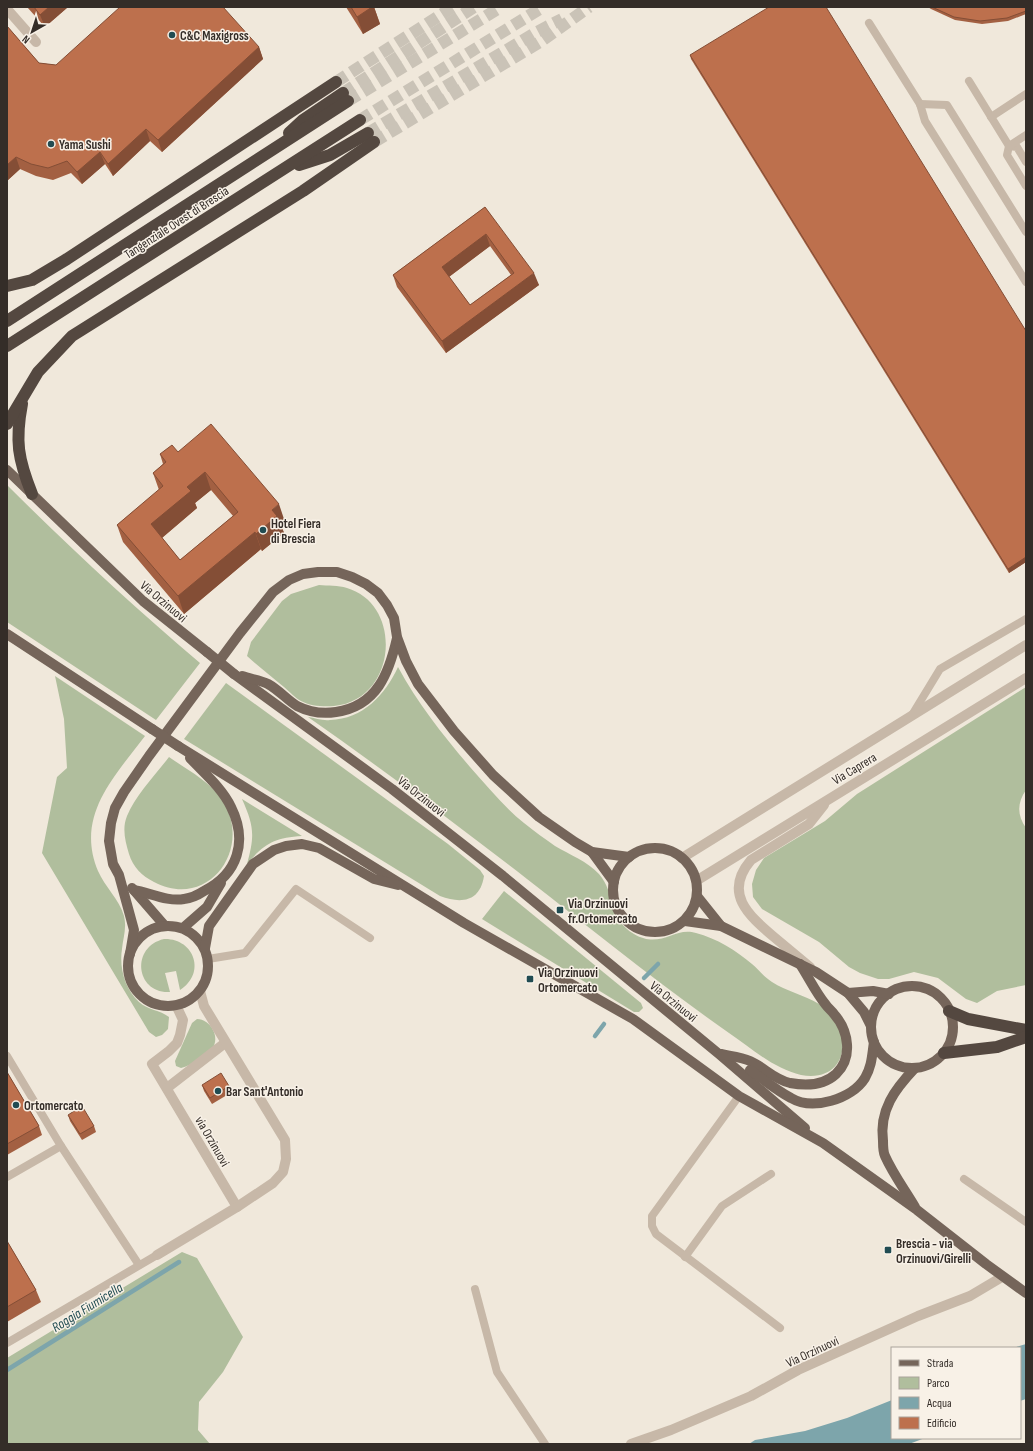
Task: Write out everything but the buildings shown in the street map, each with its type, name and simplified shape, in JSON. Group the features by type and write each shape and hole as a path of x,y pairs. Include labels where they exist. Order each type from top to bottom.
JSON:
{"highway":[{"path":"7,286 32,280 67,260 336,82"},
{"name":"Tangenziale Ovest di Brescia","path":"7,321 266,155 303,120 345,97"},
{"name":"Tangenziale Ovest di Brescia","path":"7,346 360,120"},
{"path":"7,424 24,393 38,372 72,336 303,191 371,137 330,155 280,172"},
{"path":"24,393 17,430 22,470 32,494"},
{"path":"949,1011 968,1019 1026,1030"},
{"path":"944,1053 997,1047 1026,1037"}],"main road":[{"name":"Via Orzinuovi","path":"7,470 143,602 234,674 404,798 719,1054 823,1143 917,1210 1002,1277 1026,1292"},
{"path":"130,954 136,941 144,933 152,929 165,926 183,928 194,935 205,948 208,959 208,975 200,991 189,1000 176,1005 156,1004 144,998 138,992 129,977 128,964 134,930 119,875 113,864 109,841 111,823 115,808 124,792 240,633 273,592 289,580 303,574 336,572 352,577 366,584 378,593 394,618 398,637 406,661 418,684 454,731 488,769 539,817 592,852 614,882"},
{"name":"Via Orzinuovi","path":"7,634 180,747 464,923 633,1019 740,1096 823,1143"},
{"path":"234,674 267,684 298,706 312,712 328,713 341,711 367,700 377,690 392,663 398,637"},
{"path":"180,747 222,793 231,806 237,821 239,834 238,850 231,869 222,881 207,907 183,928"},
{"path":"205,948 209,926 253,864 274,850 286,846 302,844 319,848 374,879 407,887"},
{"path":"651,848 668,850 682,858 691,868 696,881 697,896 695,905 685,921 675,928 664,932 646,931 630,924 622,916 616,906 613,894 614,882 622,864 629,857 639,851 651,848"},
{"path":"592,852 629,857"},
{"path":"119,875 165,926"},
{"path":"134,890 167,899 183,899 193,897 222,881"},
{"path":"697,896 721,926"},
{"path":"685,921 721,926 816,972 848,993 864,1012 871,1026 874,1042 871,1066 864,1079 852,1091 838,1098 822,1103 805,1103 791,1099 745,1066 719,1054"},
{"path":"719,1054 751,1061 775,1077 802,1085 827,1081 836,1074 843,1066 847,1055 845,1034 841,1024 826,1005 800,964"},
{"path":"871,1026 874,1014 880,1002 889,994 905,988 923,988 934,993 943,1001 949,1011 952,1022 950,1043 944,1053 936,1061 926,1066 915,1068 902,1067 890,1062 880,1053 874,1042"},
{"path":"848,993 873,991 889,994"},
{"path":"915,1068 899,1085 889,1099 883,1118 882,1133 885,1155 917,1210"}],"street":[{"path":"7,9 36,42"},
{"name":"Via Caprera","path":"682,858 1026,645"},
{"name":"Via Caprera","path":"696,881 1026,678"},
{"path":"816,972 750,916 743,906 739,887 744,868 751,860 809,824 829,798"},
{"path":"157,1255 237,1207 273,1182 283,1172 286,1159 285,1140 225,1043 204,1006 200,991"},
{"name":"via Orzinuovi","path":"176,1005 183,1020 177,1043 169,1052 152,1064 237,1207"},
{"path":"167,1088 225,1043"},
{"name":"Via Orzinuovi","path":"631,1444 671,1430 751,1396 798,1370 918,1316 970,1296 1002,1277"}],"lane":[{"path":"869,22 920,104 925,121 1026,282"},
{"path":"969,81 1009,146 1007,156 1026,186"},
{"path":"991,117 1026,94"},
{"path":"920,104 947,105 1026,232"},
{"path":"1009,146 1026,136"},
{"path":"1009,146 1017,147 1026,162"},
{"name":"Via Caprera","path":"912,715 940,670 1026,619"},
{"path":"208,959 245,953 296,888 370,938"},
{"path":"7,1056 138,1265"},
{"path":"740,1096 652,1216 652,1226 656,1234 780,1328"},
{"path":"7,1177 62,1146"},
{"path":"685,1257 722,1206 771,1174"},
{"path":"964,1179 1026,1222"},
{"path":"7,1343 157,1255"},
{"path":"475,1289 497,1372 545,1444"}],"green space":[{"path":"7,485 102,576 200,663 156,720 7,622"},
{"path":"319,585 344,587 365,598 378,613 385,631 386,651 381,671 371,687 355,700 334,706 313,705 299,700 247,656 251,642 282,601 291,594"},
{"path":"398,667 422,706 441,731 470,767 503,803 517,817 540,835 555,846 584,862 599,874 608,889 616,913 625,928 634,934 652,940 681,932 704,935 740,954 772,982 819,1004 830,1013 838,1025 842,1038 842,1050 838,1062 830,1071 818,1075 801,1075 781,1068 763,1057 652,976 446,817 308,717 325,720 342,719 363,710 372,704 387,687"},
{"path":"55,676 145,736 110,782 101,798 91,832 92,851 98,871 119,904 125,920 121,956 124,978 130,991 139,1002 146,1007 169,1017 168,1029 162,1035 156,1037 149,1032 42,853 57,777 67,768 64,719"},
{"path":"226,683 448,844 480,870 484,876 482,885 474,896 468,899 455,900 440,896 184,739"},
{"path":"1026,687 1026,790 1021,800 1019,809 1021,818 1026,828 1026,985 997,991 977,1003 966,999 938,978 914,972 889,979 878,979 860,973 849,967 819,942 762,909 753,897 752,884 756,870 764,858 825,821 857,794"},
{"path":"169,757 210,786 221,798 230,817 233,836 229,854 221,869 208,881 192,888 174,889 154,882 146,877 138,871 133,863 125,839 125,821 131,808 140,793"},
{"path":"242,799 302,836 284,838 265,846 247,864 252,831 249,816"},
{"path":"504,891 641,1003 643,1008 639,1012 634,1012 482,919"},
{"path":"164,939 174,940 183,944 189,950 193,958 195,966 193,975 188,983 180,990 176,971 165,973 170,992 159,991 150,986 144,978 142,960 146,951 153,944"},
{"path":"197,1019 210,1025 215,1034 214,1044 212,1049 202,1058 181,1068 176,1066 175,1061 192,1023"},
{"path":"182,1252 197,1258 243,1337 223,1372 199,1402 198,1430 210,1444 7,1444 7,1358"}],"water":[{"path":"1026,1344 1026,1399 1021,1401 1021,1347 1016,1347"},
{"path":"891,1400 891,1439 922,1439 909,1444 749,1444 755,1440 805,1431 847,1418"}],"waterway":[{"path":"644,978 658,964"},
{"path":"595,1036 604,1024"},
{"name":"Roggia Fiumicella","path":"7,1370 179,1262"}],"tunnel":[{"path":"336,82 453,7"},
{"path":"343,93 474,7"},
{"path":"348,101 501,7"},
{"path":"360,120 543,7"},
{"path":"374,142 540,42 589,7"},
{"path":"368,133 535,33 562,19"}],"place":[{"name":"C&C Maxigross","path":"172,35"},
{"name":"Yama Sushi","path":"51,144"},
{"name":"Hotel Fiera di Brescia","path":"263,530"},
{"name":"Via Orzinuovi fr.Ortomercato","path":"560,910"},
{"name":"Via Orzinuovi Ortomercato","path":"530,979"},
{"name":"Bar Sant'Antonio","path":"218,1091"},
{"name":"Ortomercato","path":"16,1105"},
{"name":"Brescia - via Orzinuovi/Girelli","path":"888,1250"}]}
